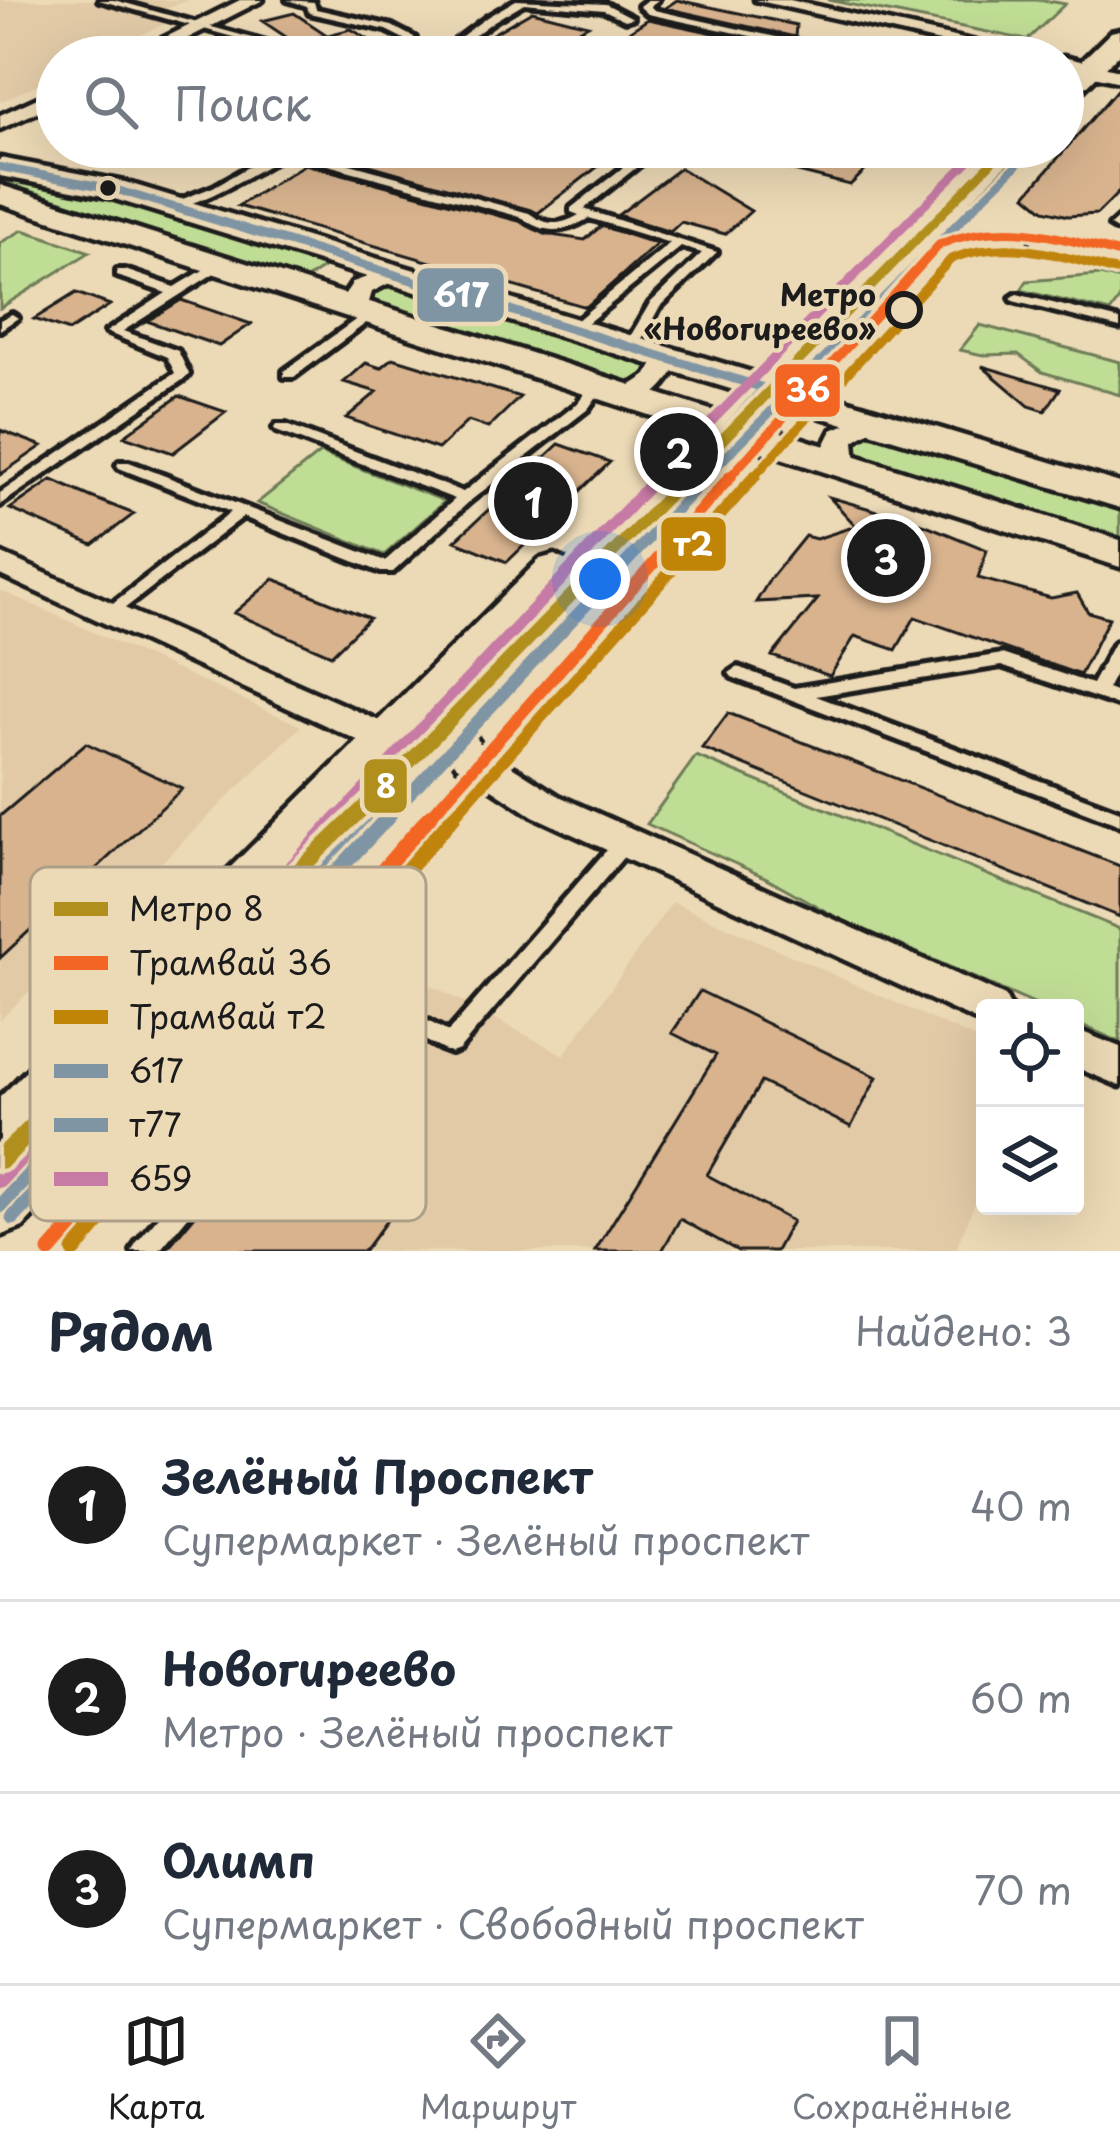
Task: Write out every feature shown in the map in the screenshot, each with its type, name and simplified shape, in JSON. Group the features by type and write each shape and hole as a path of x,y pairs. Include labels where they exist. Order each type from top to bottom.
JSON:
{"main road":[{"path":"1084,53 1120,16"},
{"path":"1084,59 1120,38"},
{"path":"0,167 89,182 171,206 1120,496"},
{"path":"287,867 421,740 714,423 962,168"},
{"path":"752,384 986,168"},
{"path":"0,194 1120,554"},
{"path":"306,867 714,423"},
{"path":"0,1138 30,1110"},
{"path":"0,1206 30,1173"}],"street":[{"path":"180,36 254,0"},
{"path":"764,0 935,36"},
{"path":"1084,69 1120,76"},
{"path":"0,123 36,105"},
{"path":"1043,241 1118,258"},
{"path":"364,310 356,297 362,287 395,274"},
{"path":"614,390 658,380 668,358"},
{"path":"841,464 842,436 873,421"},
{"path":"0,563 109,612 470,757 546,806 976,1002"},
{"path":"1084,1051 1120,1067"}],"lane":[{"path":"104,0 242,36"},
{"path":"292,0 311,4 312,11 406,36"},
{"path":"470,36 494,13 523,0 606,7 628,18"},
{"path":"653,0 644,6 651,12 763,36"},
{"path":"171,206 218,190 256,168"},
{"path":"357,168 525,215 541,226 571,226 587,214"},
{"path":"629,168 575,210 711,252 658,298 643,317 631,346"},
{"path":"575,329 679,242"},
{"path":"0,500 182,374 173,354 112,332 220,264"},
{"path":"121,273 176,292"},
{"path":"1017,298 1120,324"},
{"path":"290,374 364,310"},
{"path":"124,465 388,568 465,497 583,406 614,390"},
{"path":"281,428 465,497"},
{"path":"109,612 242,511"},
{"path":"1097,692 1120,647"},
{"path":"796,693 1002,660 1120,700"},
{"path":"738,673 1120,818"},
{"path":"426,1030 451,1044 625,842"},
{"path":"144,1251 169,1221"}],"shaded area":[{"path":"0,0 189,0 145,17 166,23 139,36 36,36 36,85 0,102"},
{"path":"0,590 301,726 157,867 30,867 30,991 0,1020"},
{"path":"672,902 976,1039 976,1201 955,1251 150,1251 175,1221 426,1221 426,982 564,1055"}],"green space":[{"path":"828,0 1043,0 1065,4 1031,36 1007,36"},
{"path":"0,176 75,190 331,263 305,280 0,181"},
{"path":"23,230 90,252 0,308 0,243"},
{"path":"1100,275 1120,280 1120,298 1110,312 1021,290 1027,281"},
{"path":"388,281 657,366 637,386 365,298"},
{"path":"980,325 1120,362 1120,395 1042,372 1018,354 960,350"},
{"path":"868,431 1120,510 1120,540 850,453"},
{"path":"320,453 445,501 384,555 257,503"},
{"path":"696,756 1120,929 1120,1042 1084,1026 1084,999 1023,999 836,917 767,878 647,824"}],"building":[{"path":"677,0 796,25 795,36 791,36 665,8"},
{"path":"532,11 588,25 568,36 489,36"},
{"path":"294,13 327,35 284,36 262,21"},
{"path":"648,19 728,36 622,36"},
{"path":"351,29 363,36 324,36"},
{"path":"1120,86 1120,191 1097,214 1068,216 1044,210 1026,195 1049,168 1084,168 1084,128"},
{"path":"299,168 320,168 519,221 545,234 585,240 601,226 657,244 586,307 238,206"},
{"path":"380,168 596,168 538,213"},
{"path":"680,168 751,211 725,234 681,222 670,232 618,215"},
{"path":"782,168 868,168 850,185"},
{"path":"76,293 110,305 69,331 34,319"},
{"path":"181,300 251,324 219,346 147,321"},
{"path":"393,358 520,397 488,428 468,421 438,449 346,418 377,392 344,382 366,363 381,368"},
{"path":"982,366 1060,389 1045,411 1029,406"},
{"path":"179,396 226,412 173,453 124,436"},
{"path":"0,430 42,446 0,475"},
{"path":"559,444 610,462 507,562 455,541"},
{"path":"52,480 134,514 93,545 10,509"},
{"path":"829,497 926,525 987,550 978,578 1051,598 1077,593 1088,612 1109,618 1080,675 915,617 896,650 855,636 830,676 772,656 818,599 756,602 770,579 805,536 816,539 856,526"},
{"path":"274,579 369,618 331,655 234,613"},
{"path":"728,713 1120,866 1120,917 702,748"},
{"path":"86,743 182,789 98,867 30,867 30,930 0,958 0,816"},
{"path":"700,991 877,1077 851,1127 761,1082 707,1175 792,1221 776,1251 738,1251 680,1219 662,1251 595,1251 716,1055 672,1033"},
{"path":"190,1221 386,1221 364,1251 165,1251"}],"metro line":[{"name":"8","path":"302,867 987,168"},
{"name":"8","path":"0,1160 30,1131"}],"tram line":[{"name":"36","path":"386,867 940,244 962,235 1007,229 1052,235 1120,254"},
{"name":"т2","path":"409,867 951,259 971,251 1012,247 1115,271"},
{"name":"36","path":"50,1251 76,1221"},
{"name":"т2","path":"74,1251 100,1221"}],"transit line":[{"name":"617","path":"0,167 114,189 764,388 317,867"},
{"name":"659","path":"292,867 751,376 962,168"},
{"name":"т77","path":"341,867 777,401 1014,168"},
{"name":"659","path":"0,1180 30,1148"},
{"name":"617","path":"0,1206 30,1174"},
{"name":"т77","path":"13,1218 30,1200"}],"place":[{"name":"Метро «Новогиреево»","path":"904,310"},
{"name":"Новогиреево","path":"679,452"},
{"name":"Зелёный Проспект","path":"533,501"},
{"name":"Олимп","path":"886,558"}]}
